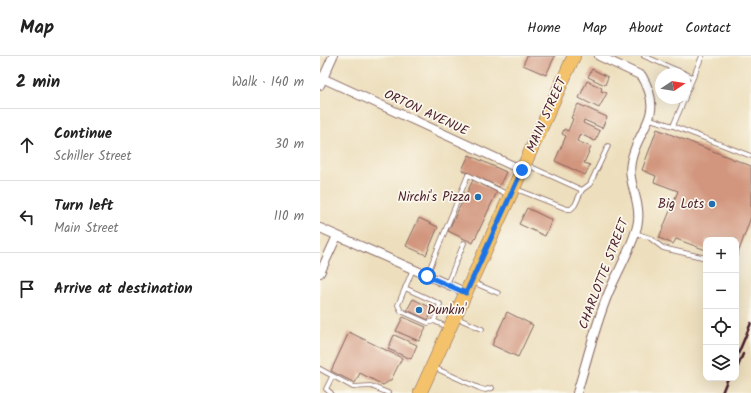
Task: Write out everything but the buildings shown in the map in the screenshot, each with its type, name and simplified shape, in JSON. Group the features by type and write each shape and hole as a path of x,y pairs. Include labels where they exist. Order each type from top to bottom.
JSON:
{"main road":[{"name":"MAIN STREET","path":"420,393 574,56"}],"street":[{"path":"321,80 333,56"},
{"path":"599,56 642,76 649,96 651,110 650,119"},
{"name":"ORTON AVENUE","path":"321,80 524,167"},
{"name":"CHARLOTTE STREET","path":"577,393 598,319 635,233 638,215 636,194 630,173 631,160 650,119"},
{"path":"320,228 427,276 447,284 469,288"},
{"path":"320,273 337,236"}],"lane":[{"path":"644,56 693,77"},
{"path":"656,61 658,56"},
{"path":"691,82 702,56"},
{"path":"673,126 682,104"},
{"path":"650,119 673,126 751,156"},
{"path":"427,276 468,175 512,192 571,209 575,205 582,190 590,184 608,146"},
{"path":"524,167 582,190"},
{"path":"635,233 650,238 663,248 703,257"},
{"path":"447,284 464,243"},
{"path":"413,269 398,305 401,311 428,323 453,323 482,330"},
{"path":"405,288 440,304 434,322"},
{"path":"469,288 498,293"},
{"path":"432,367 479,388 485,390 492,388"},
{"path":"320,369 332,377 353,387 371,386 388,393"},
{"path":"331,393 326,389 332,377"}],"railway":[{"path":"739,352 751,323"},
{"path":"739,364 743,354"},
{"path":"722,393 727,381"}],"place":[{"name":"Nirchi's Pizza","path":"478,197"},
{"name":"Big Lots","path":"712,204"},
{"name":"Dunkin'","path":"419,310"}],"route":[{"path":"427,276 466,293 522,170"}]}
